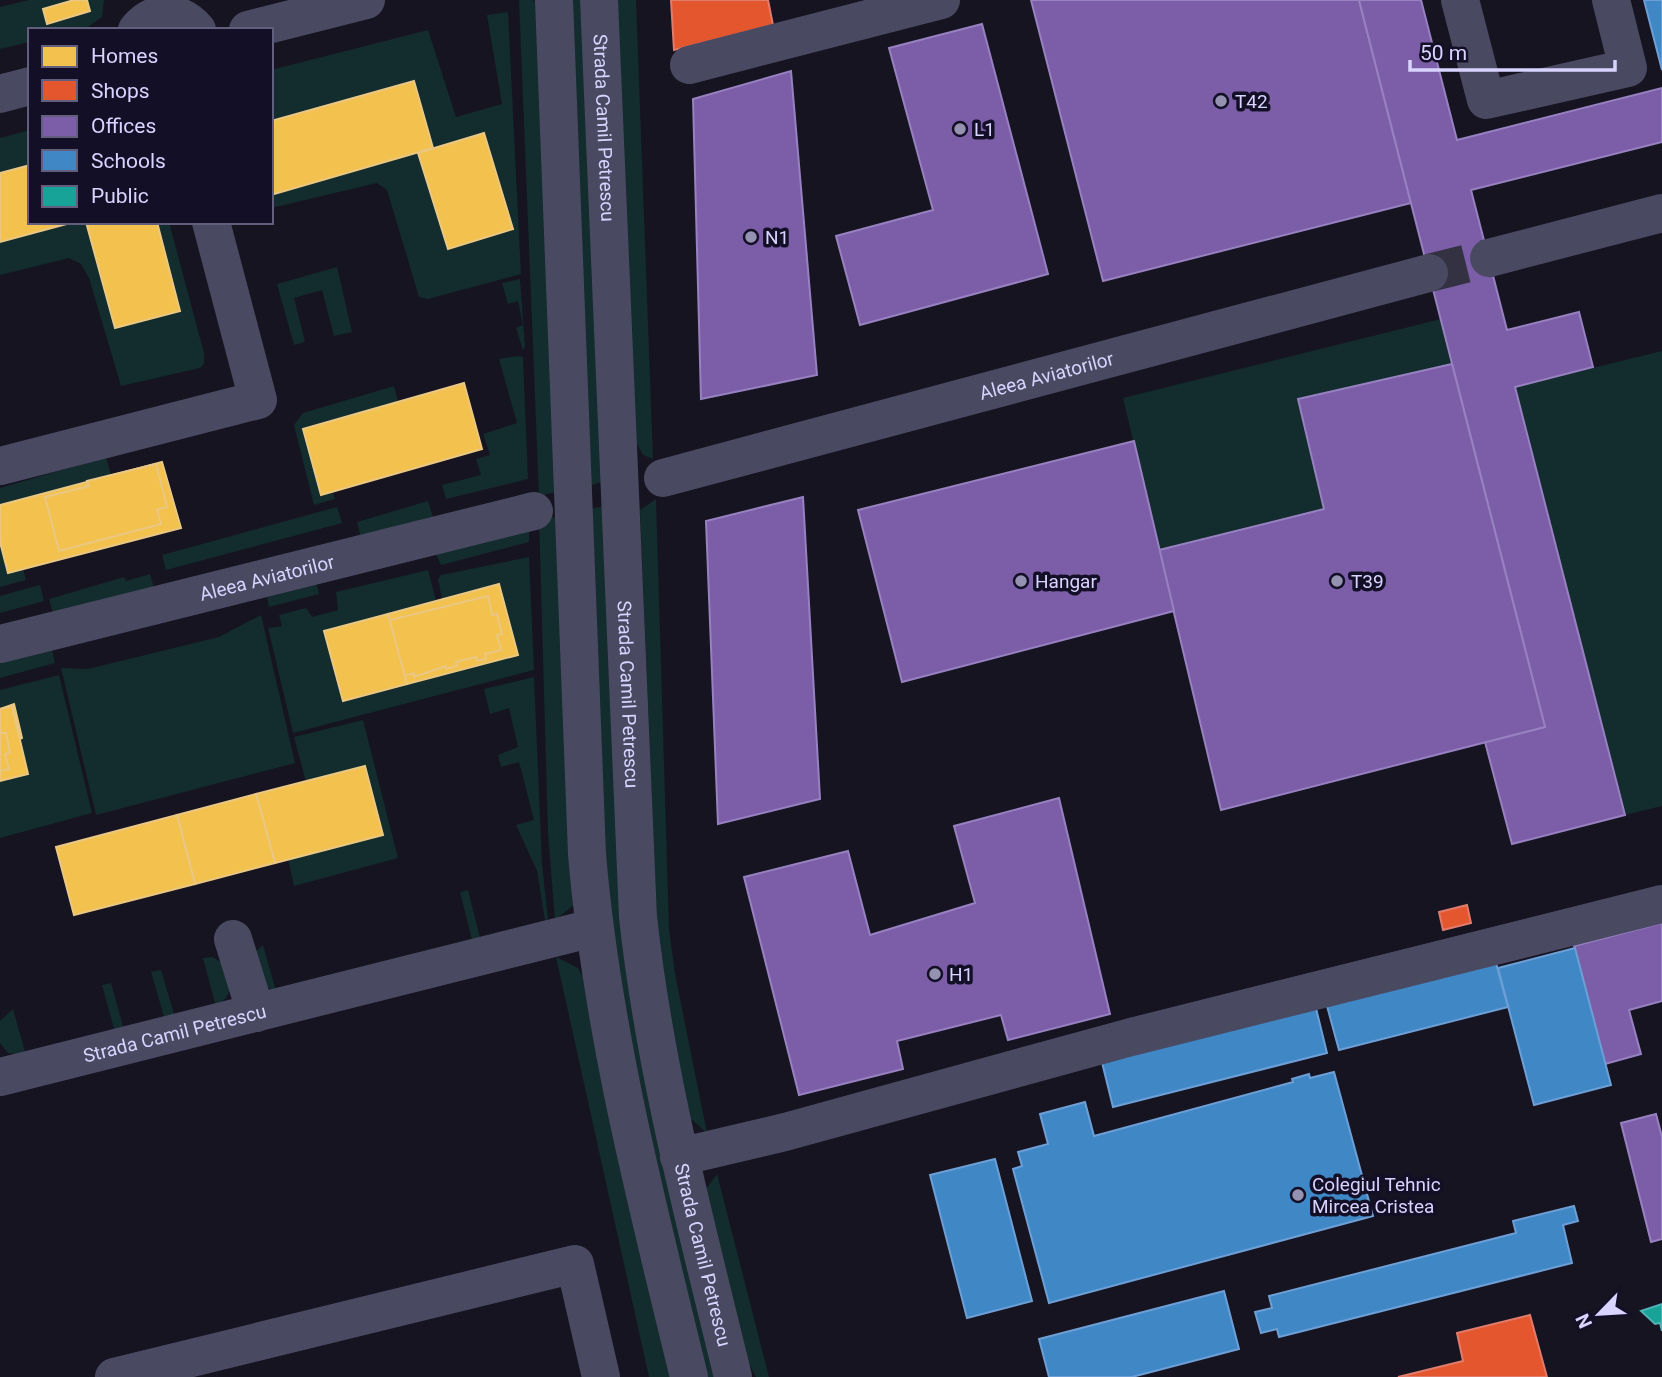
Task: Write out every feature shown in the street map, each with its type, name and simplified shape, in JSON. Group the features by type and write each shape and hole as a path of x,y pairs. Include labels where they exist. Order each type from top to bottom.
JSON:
{"street":[{"path":"256,28 366,0"},
{"path":"554,0 587,854 593,928 606,1011 636,1161 689,1377"},
{"name":"Strada Camil Petrescu","path":"598,0 638,917 647,1002 679,1157 733,1377"},
{"path":"689,65 941,0"},
{"path":"1460,0 1486,100 1628,68 1611,0"},
{"path":"150,15 180,16 195,28"},
{"path":"0,94 28,87"},
{"path":"1489,258 1662,213"},
{"path":"0,466 258,400 212,224"},
{"name":"Aleea Aviatorilor","path":"663,478 1429,273"},
{"name":"Aleea Aviatorilor","path":"0,644 534,511"},
{"path":"679,1157 785,1132 1131,1037 1662,904"},
{"name":"Strada Camil Petrescu","path":"0,1077 593,928"},
{"path":"233,939 256,1013"},
{"path":"114,1377 575,1264 601,1377"}],"green space":[{"path":"29,0 104,0 102,17 88,27 28,28 28,42 0,49 0,7"},
{"path":"519,0 533,0 538,5 560,491 539,496"},
{"path":"566,0 580,0 604,481 589,486"},
{"path":"617,0 636,0 653,459 643,455 636,442"},
{"path":"508,12 521,274 428,299 419,297 387,190 377,183 273,208 273,194 418,153 448,249 513,229 484,133 433,148 414,82 273,120 273,69 428,30 456,117 502,104 487,15"},
{"path":"28,131 28,166 0,173 0,138"},
{"path":"67,224 87,224 115,328 180,311 158,224 170,224 204,353 204,364 200,368 121,386 89,278 81,264 69,258 0,275 0,242"},
{"path":"337,267 352,332 334,336 322,290 294,298 305,342 294,345 277,284"},
{"path":"520,279 525,347 523,350 516,328 523,325 518,301 508,304 502,283"},
{"path":"1441,319 1452,364 1298,399 1324,509 1159,550 1123,398"},
{"path":"1662,351 1662,806 1625,815 1515,387"},
{"path":"523,357 528,479 446,499 442,485 481,475 476,459 490,455 483,434 517,423 499,359"},
{"path":"394,386 398,402 302,428 321,495 333,492 335,499 314,505 294,425 303,413"},
{"path":"106,457 111,475 0,505 0,488"},
{"path":"656,499 669,929 675,974 707,1133 691,1119 659,973 640,510"},
{"path":"428,501 433,517 361,538 357,522"},
{"path":"604,506 607,612 721,1377 704,1377 610,947 589,509"},
{"path":"337,507 342,523 166,570 162,555"},
{"path":"560,517 575,904 555,920 548,833 539,518"},
{"path":"529,527 529,542 441,565 434,550"},
{"path":"0,542 8,573 23,569 26,580 0,587"},
{"path":"529,557 534,670 293,733 268,628 282,626 279,615 306,608 312,617 338,610 336,592 428,570 436,601 324,631 343,701 518,655 499,585 442,599 438,579 441,575"},
{"path":"150,574 154,588 54,617 49,599 124,577 126,581"},
{"path":"315,579 319,594 269,607 266,592"},
{"path":"40,585 44,601 0,613 0,596"},
{"path":"261,615 295,763 96,815 61,668 88,669 219,637"},
{"path":"51,646 55,663 0,678 0,660"},
{"path":"59,675 92,813 0,838 0,781 28,774 14,705 0,708 0,690"},
{"path":"534,677 542,864 548,919 545,920 537,871 516,825 534,820 519,762 501,767 498,755 518,747 509,708 490,714 484,689"},
{"path":"363,720 398,858 294,886 288,859 306,782 294,737"},
{"path":"468,890 480,938 472,940 460,892"},
{"path":"263,945 276,991 266,987 254,953"},
{"path":"213,957 222,963 231,988 226,998 216,1007 203,958"},
{"path":"556,957 578,968 585,981 676,1377 649,1377"},
{"path":"161,970 175,1017 165,1020 151,972"},
{"path":"111,983 124,1030 115,1032 102,985"},
{"path":"13,1009 26,1055 8,1053 0,1043 0,1021"},
{"path":"717,1174 769,1377 756,1377 745,1355 706,1189"}],"building: Homes":[{"path":"74,0 87,0 90,11 47,24 43,9"},
{"path":"414,81 433,148 273,194 273,120"},
{"path":"484,133 513,229 448,249 418,153"},
{"path":"28,166 28,224 67,224 0,242 0,173"},
{"path":"87,224 158,224 180,311 115,328"},
{"path":"464,383 482,449 321,495 303,429"},
{"path":"162,462 181,528 8,573 0,542 0,505"},
{"path":"156,464 167,507 157,510 161,524 59,551 45,497 89,486 87,481"},
{"path":"499,584 518,655 407,684 388,614"},
{"path":"488,596 492,615 497,614 502,634 497,635 501,650 485,654 486,659 477,661 476,657 456,662 457,666 446,669 446,666 414,677 414,673 391,679 392,683 377,687 376,683 354,688 353,685 349,686 345,670 350,669 337,633"},
{"path":"388,614 407,684 343,701 324,631"},
{"path":"14,704 22,738 20,739 12,706 0,709"},
{"path":"12,706 28,774 0,781 0,709"},
{"path":"0,733 6,733 10,753 5,754 9,769 0,771"},
{"path":"365,766 383,835 275,863 256,794"},
{"path":"256,794 275,863 195,884 177,815"},
{"path":"177,815 195,884 74,915 56,847"}],"building: Shops":[{"path":"671,0 768,0 773,25 674,50"},
{"path":"1467,905 1471,923 1443,930 1439,912"},
{"path":"1530,1315 1547,1377 1398,1377 1463,1361 1457,1333"}],"building: Offices":[{"name":"T42","path":"1031,0 1359,0 1411,203 1103,281"},
{"path":"1359,0 1421,0 1457,140 1662,88 1662,142 1471,190 1507,330 1579,312 1593,367 1515,387 1625,815 1512,844 1485,742 1545,727"},
{"name":"L1","path":"982,24 1048,274 860,325 836,236 933,210 889,48"},
{"name":"N1","path":"791,71 817,375 701,399 693,99"},
{"name":"T39","path":"1452,364 1545,727 1221,810 1159,550 1324,509 1298,399"},
{"name":"Hangar","path":"1134,441 1174,611 902,682 858,510"},
{"path":"803,497 820,799 718,824 706,521"},
{"name":"H1","path":"1059,798 1110,1014 1008,1040 1001,1015 897,1041 903,1069 799,1095 744,877 848,851 870,935 975,903 954,826"},
{"path":"1662,923 1662,1001 1629,1010 1641,1054 1605,1064 1574,946"},
{"path":"1656,1114 1662,1137 1662,1239 1651,1242 1621,1123"}],"building: Schools":[{"path":"1644,0 1662,0 1662,70"},
{"path":"1575,948 1611,1085 1534,1105 1498,968"},
{"path":"1496,963 1508,1007 1339,1050 1327,1006"},
{"path":"1312,992 1327,1053 1113,1107 1098,1046"},
{"path":"1334,1072 1373,1216 1049,1303 1013,1169 1022,1166 1018,1152 1048,1144 1040,1114 1085,1102 1094,1136 1293,1082 1292,1079 1309,1074 1310,1078"},
{"path":"995,1159 1032,1301 967,1318 930,1175"},
{"path":"1574,1206 1578,1221 1563,1225 1572,1263 1279,1337 1277,1329 1261,1333 1255,1312 1272,1308 1269,1296 1516,1233 1513,1221"},
{"path":"1224,1291 1239,1349 1132,1377 1049,1377 1039,1339"}],"building: Public":[{"path":"1662,1304 1662,1331 1660,1323 1655,1324 1641,1311"}],"tunnel":[{"path":"1429,273 1489,258"}],"place":[{"name":"T42","path":"1221,101"},
{"name":"L1","path":"960,129"},
{"name":"N1","path":"751,237"},
{"name":"Hangar","path":"1021,581"},
{"name":"T39","path":"1337,581"},
{"name":"H1","path":"935,974"},
{"name":"Colegiul Tehnic Mircea Cristea","path":"1298,1195"}]}
